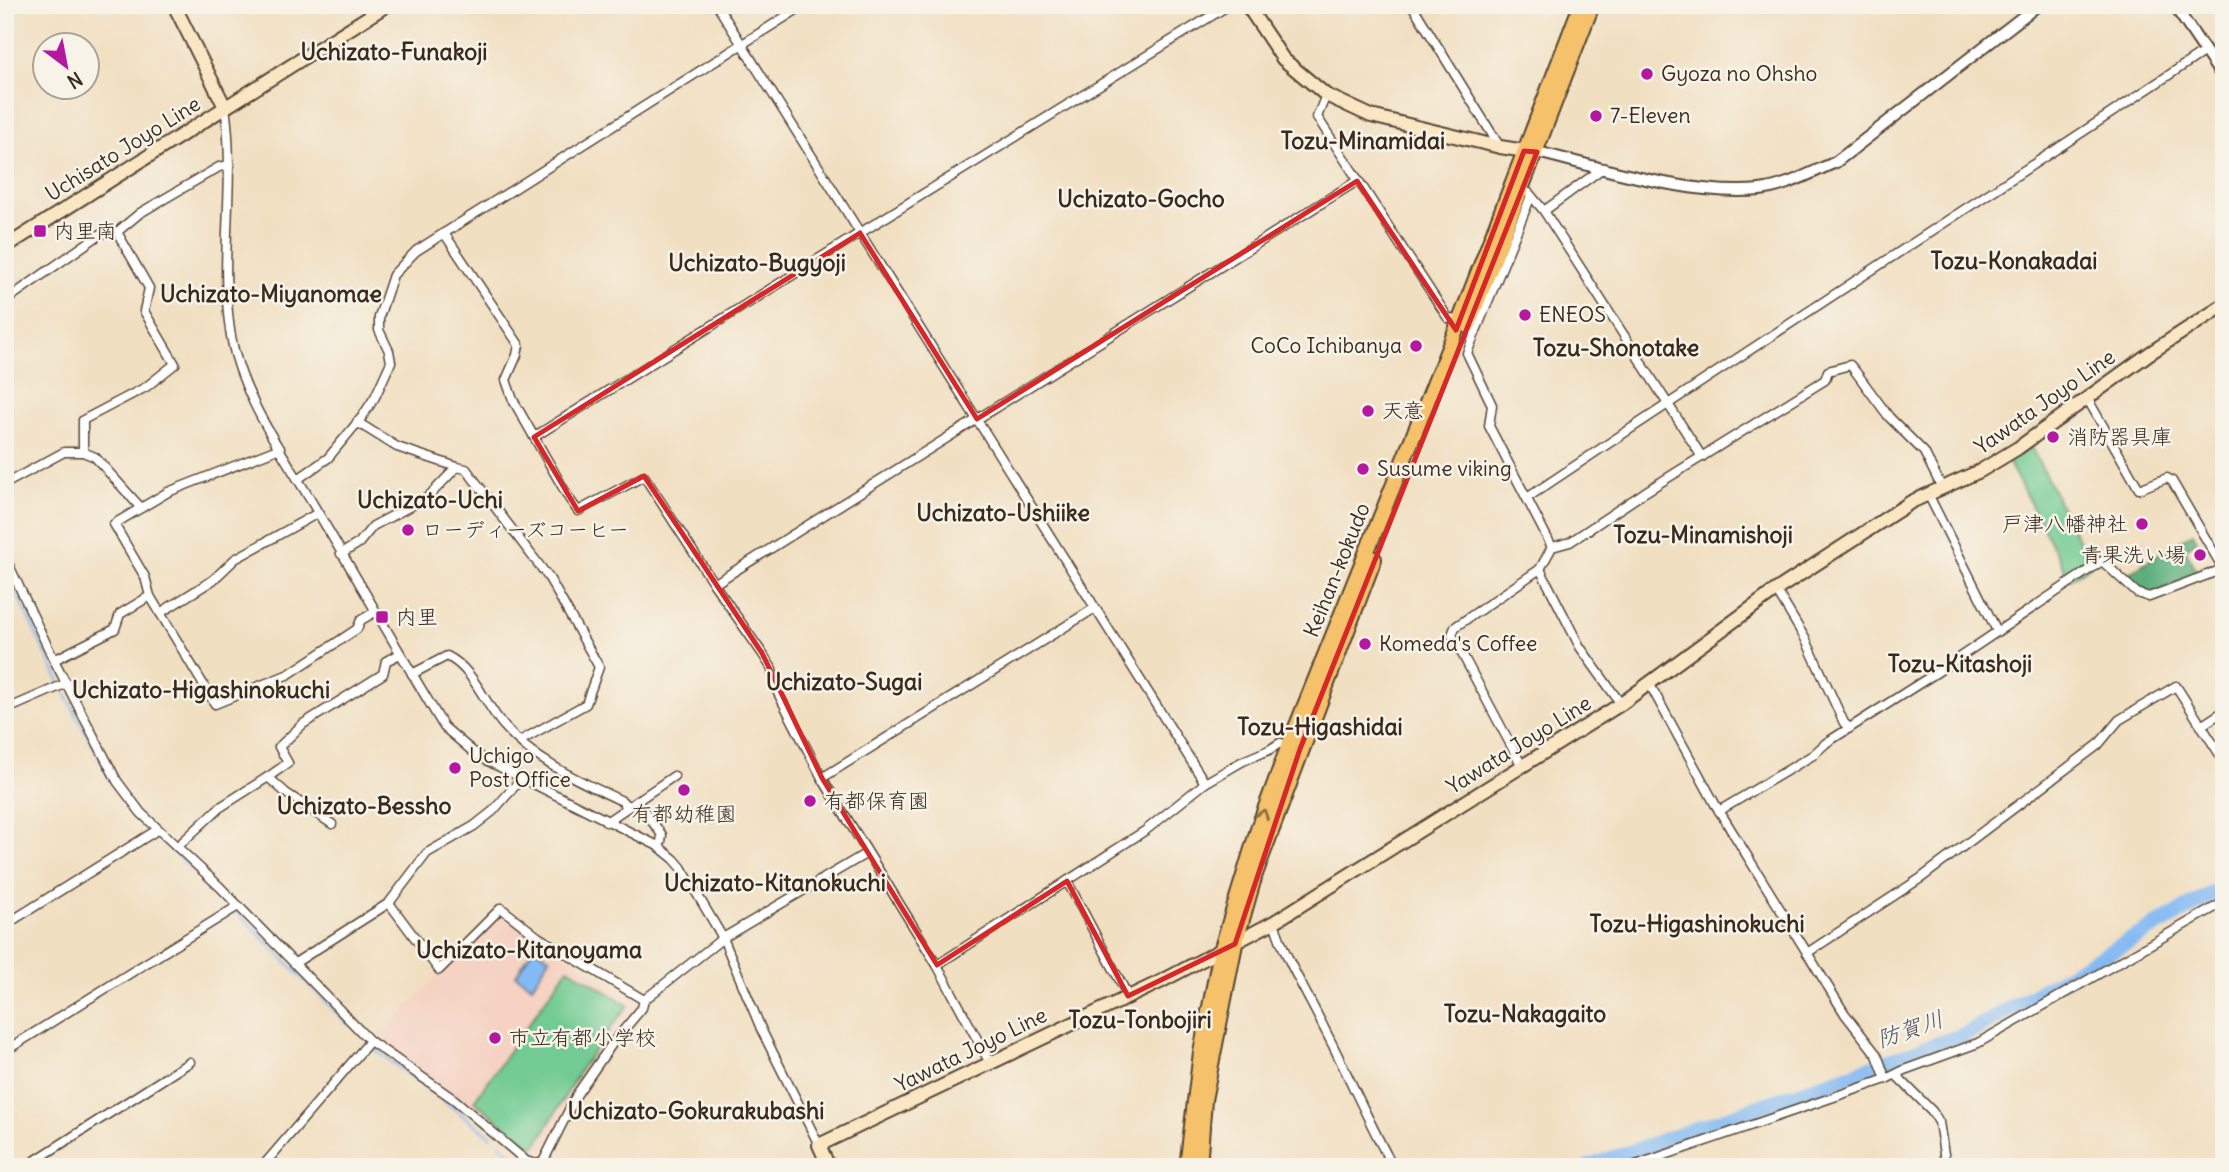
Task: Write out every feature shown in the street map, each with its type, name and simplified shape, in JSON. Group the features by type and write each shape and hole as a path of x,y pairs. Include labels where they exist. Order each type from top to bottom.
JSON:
{"highway":[{"name":"Keihan-kokudo","path":"1199,1167 1204,1100 1235,944 1255,873 1300,749 1415,454 1527,191 1530,152 1581,5"},
{"name":"Keihan-kokudo","path":"1187,1167 1201,1052 1221,951 1259,826 1460,320 1592,5"}],"main road":[{"path":"174,5 225,107"},
{"name":"Uchisato Joyo Line","path":"5,247 387,5"},
{"path":"1247,5 1283,58 1326,95 1371,116 1530,152"},
{"name":"Yawata Joyo Line","path":"819,1144 1221,951 1274,922 1621,704 1776,590 1911,502 1980,471 2018,448 2150,353 2224,305"},
{"path":"819,1144 829,1167"}],"street":[{"path":"717,5 1205,783"},
{"path":"298,480 328,457 375,397 391,362 390,351 379,330 379,317 393,275 416,251 804,5"},
{"path":"534,438 1230,5"},
{"path":"1412,5 1500,147"},
{"path":"1530,152 1717,190 1762,190 1803,177 1836,162 2038,5"},
{"path":"2174,5 2224,79"},
{"path":"1527,498 2205,51"},
{"path":"1326,95 1317,117 1448,318 1460,320"},
{"path":"225,107 230,139 227,251 230,329 237,363 251,398 444,727 478,756 658,846 681,867 723,938 762,1031 819,1144"},
{"path":"5,305 12,296 90,241 106,232 117,232 139,213 219,167 230,165"},
{"path":"1544,211 1603,168"},
{"path":"714,584 1357,181"},
{"path":"1552,547 1489,426 1492,405 1467,353 1527,191 1544,211 1702,457"},
{"path":"83,452 83,420 146,387 175,364 144,311 149,288 117,232"},
{"path":"444,233 519,345 506,380 513,400 578,511 644,476 771,667 778,693 822,778 937,965 990,1063"},
{"path":"1522,766 1452,635 1455,627 1540,569 1552,547 1570,542 1825,380 1828,371 1850,365 1889,417 1924,452 1942,488"},
{"path":"1719,811 1813,755 1826,743 2102,561 2137,593 2149,597 2224,569 2172,481 2167,478 2160,479 2139,489 2087,398"},
{"path":"357,422 397,447 466,469 549,578 599,667 586,704 520,741"},
{"path":"280,447 168,492 114,524 145,577 150,596 215,704 289,674 375,612"},
{"path":"5,484 64,452 83,452 95,457 141,508"},
{"path":"341,554 359,543 373,526 428,497 457,467"},
{"path":"1928,494 1997,631"},
{"path":"160,613 213,580 235,559 318,513"},
{"path":"5,557 54,660 117,781 157,830 295,963 370,1041 455,1100 524,1164 543,1162 552,1167"},
{"path":"1540,569 1580,647 1621,704"},
{"path":"1776,590 1806,640 1844,723 1850,727"},
{"path":"54,660 115,629 120,614 150,596"},
{"path":"822,778 1095,608"},
{"path":"177,847 219,808 288,762 279,747 303,724 383,674 386,661 400,654"},
{"path":"412,674 447,656 453,659 464,667 503,726 520,741 561,771 622,801 628,807"},
{"path":"1649,682 1719,811 1845,1014 1877,1055 1886,1077"},
{"path":"5,710 67,683"},
{"path":"1807,953 1921,878 2098,745 2119,720 2176,686 2224,761"},
{"path":"2201,726 2224,711"},
{"path":"937,965 1146,830 1205,783 1280,743 1289,746"},
{"path":"606,822 674,776"},
{"path":"268,777 286,793 332,824"},
{"path":"295,963 389,903 427,853 474,826 493,811 521,779"},
{"path":"637,802 662,835 658,846"},
{"path":"5,925 157,830"},
{"path":"543,1162 577,1094 612,1044 642,1008 644,1000 723,938 867,853"},
{"path":"1067,880 1128,996"},
{"path":"1630,1167 1896,1075 1978,1043 2224,902"},
{"path":"389,903 439,970 501,908 538,937 644,1000"},
{"path":"5,1051 237,906"},
{"path":"1274,922 1280,943 1393,1167"},
{"path":"262,1167 370,1041"},
{"path":"25,1167 190,1062"},
{"path":"1896,1075 1932,1111 1939,1122 1946,1167"}],"highlighted area":[{"path":"1524,151 1537,152 1300,749 1235,944 1128,996 1067,881 937,965 822,778 762,653 644,476 578,511 534,437 860,233 977,419 1357,181 1456,330"}],"shaded area":[{"name":"市立有都小学校","path":"503,914 528,934 634,997 639,1005 563,1116 544,1150 534,1157 528,1156 435,1081 375,1041 496,916"}],"green space":[{"path":"2031,447 2091,565 2070,579 2008,461"},
{"path":"2193,533 2197,540 2184,549 2199,573 2150,595 2140,591 2124,576"},
{"path":"568,968 628,1005 582,1067 537,1144 532,1147 474,1101"}],"water":[{"path":"534,947 550,958 532,986 516,975"}],"waterway":[{"path":"5,570 69,701 118,793 147,827 231,906"},
{"name":"防賀川","path":"1589,1167 1964,1035 2224,887"},
{"path":"236,911 349,1025"},
{"path":"369,1045 492,1137"},
{"path":"500,1144 527,1167"},
{"path":"548,1159 570,1167"}],"place":[{"name":"Gyoza no Ohsho","path":"1647,74"},
{"name":"7-Eleven","path":"1596,116"},
{"name":"内里南","path":"40,231"},
{"name":"ENEOS","path":"1525,315"},
{"name":"CoCo Ichibanya","path":"1416,346"},
{"name":"天意","path":"1368,411"},
{"name":"消防器具庫","path":"2053,437"},
{"name":"Susume viking","path":"1363,469"},
{"name":"戸津八幡神社","path":"2142,524"},
{"name":"ローディーズコーヒー","path":"408,530"},
{"name":"青果洗い場","path":"2200,555"},
{"name":"内里","path":"382,617"},
{"name":"Komeda's Coffee","path":"1365,644"},
{"name":"Uchigo Post Office","path":"455,768"},
{"name":"有都幼稚園","path":"684,790"},
{"name":"有都保育園","path":"810,801"},
{"name":"市立有都小学校","path":"495,1038"}],"district":[{"name":"Uchizato-Funakoji","path":"394,52"},
{"name":"Tozu-Minamidai","path":"1363,141"},
{"name":"Uchizato-Gocho","path":"1141,199"},
{"name":"Tozu-Konakadai","path":"2014,261"},
{"name":"Uchizato-Bugyoji","path":"757,263"},
{"name":"Uchizato-Miyanomae","path":"271,294"},
{"name":"Tozu-Shonotake","path":"1616,348"},
{"name":"Uchizato-Uchi","path":"430,500"},
{"name":"Uchizato-Ushiike","path":"1003,513"},
{"name":"Tozu-Minamishoji","path":"1703,535"},
{"name":"Tozu-Kitashoji","path":"1960,664"},
{"name":"Uchizato-Sugai","path":"844,682"},
{"name":"Uchizato-Higashinokuchi","path":"201,690"},
{"name":"Tozu-Higashidai","path":"1320,727"},
{"name":"Uchizato-Bessho","path":"364,806"},
{"name":"Uchizato-Kitanokuchi","path":"775,883"},
{"name":"Tozu-Higashinokuchi","path":"1697,924"},
{"name":"Uchizato-Kitanoyama","path":"529,950"},
{"name":"Tozu-Nakagaito","path":"1525,1014"},
{"name":"Tozu-Tonbojiri","path":"1140,1020"},
{"name":"Uchizato-Gokurakubashi","path":"696,1111"}]}
